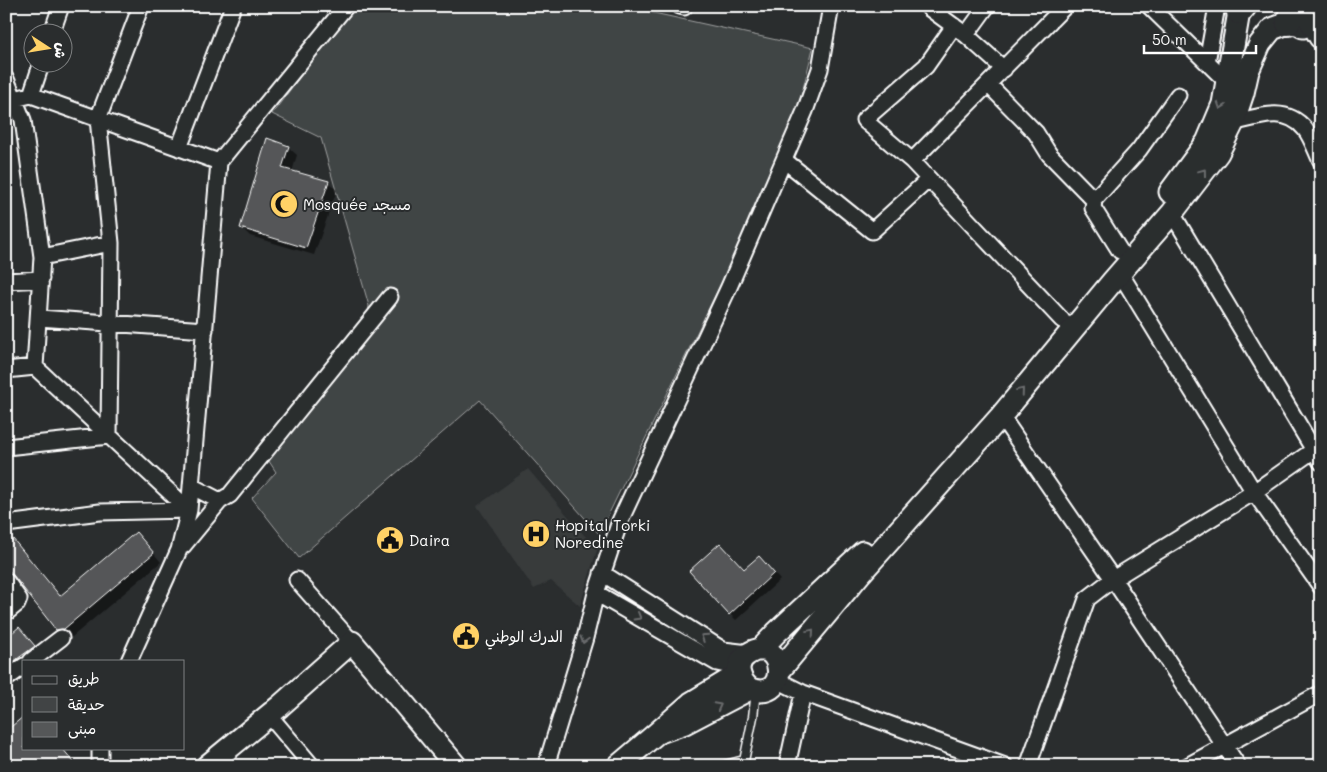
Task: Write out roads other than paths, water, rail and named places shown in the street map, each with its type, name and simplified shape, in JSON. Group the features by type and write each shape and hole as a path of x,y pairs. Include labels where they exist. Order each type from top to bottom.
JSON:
{"main road":[{"path":"757,674 776,633 866,549 944,463 1173,189 1206,142 1223,104 1235,8"},
{"path":"618,766 658,733 685,723 757,674 859,575 1001,416 1172,213 1218,152 1233,123 1248,70 1260,44 1272,29 1295,12 1321,36"},
{"path":"207,766 269,715 352,642 456,766"}],"street":[{"path":"55,22 60,6"},
{"path":"109,436 111,243 98,119 141,6"},
{"path":"179,148 233,6"},
{"path":"320,38 331,6"},
{"path":"129,660 179,550 189,510 219,162 346,6"},
{"path":"546,766 585,638 602,573 620,520 729,287 805,111 820,69 832,6"},
{"path":"929,6 1004,69"},
{"path":"987,6 926,66 864,120 912,161 1062,320"},
{"path":"1149,6 1227,82"},
{"path":"912,161 1004,69 1061,8"},
{"path":"1207,62 1235,8"},
{"path":"31,94 39,72"},
{"path":"6,79 11,100 23,120 42,257 35,366"},
{"path":"988,84 1036,133 1049,154 1094,200"},
{"path":"11,100 31,94 219,162"},
{"path":"1120,251 1093,208 1094,200 1139,150 1178,95"},
{"path":"1233,123 1267,114 1290,116 1305,130 1321,161"},
{"path":"784,160 872,231 929,179"},
{"path":"1028,766 1087,599 1113,579 1318,452 1172,213"},
{"path":"42,257 111,243"},
{"path":"1120,273 1254,492 1321,587"},
{"path":"6,281 41,279"},
{"path":"179,550 220,501 230,495 390,296"},
{"path":"38,318 205,330"},
{"path":"6,370 35,366"},
{"path":"35,366 189,510"},
{"path":"1001,416 1238,766"},
{"path":"6,447 109,436"},
{"path":"192,486 220,501"},
{"path":"6,524 100,512 189,510"},
{"path":"602,573 723,650 757,674"},
{"path":"297,580 352,642"},
{"path":"6,581 19,599 17,604 6,613"},
{"path":"596,593 717,663 757,674 803,693 1005,766"},
{"path":"32,660 61,638"},
{"path":"6,679 22,667"},
{"path":"787,766 803,693"},
{"path":"1187,766 1321,693"},
{"path":"269,715 312,766"},
{"path":"100,750 100,766"}],"lane":[{"path":"722,766 744,763 754,717 757,674"}],"place":[{"name":"Mosquée مسجد","path":"284,204"},
{"name":"Hopital Torki Noredine","path":"536,534"},
{"name":"Daira","path":"390,540"},
{"name":"الدرك الوطني","path":"466,636"}]}
